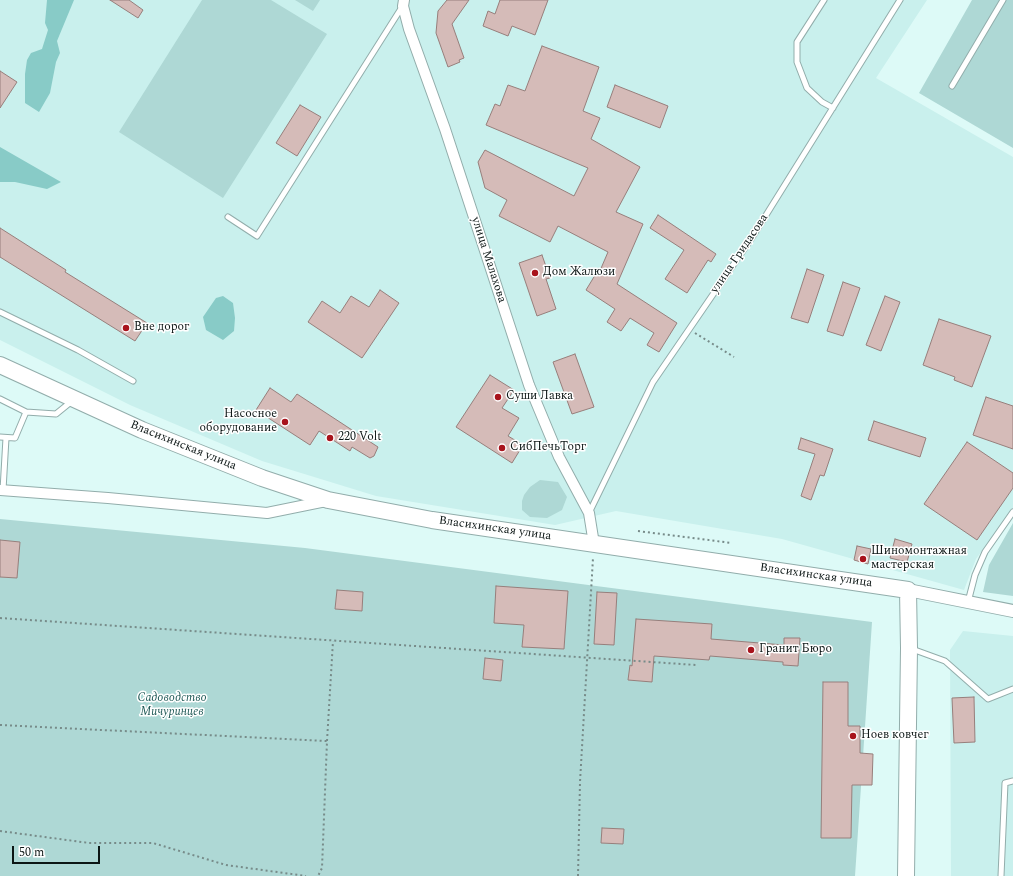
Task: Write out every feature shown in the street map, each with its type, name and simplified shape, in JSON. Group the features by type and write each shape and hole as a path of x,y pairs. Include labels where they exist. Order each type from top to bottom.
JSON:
{"highway":[{"name":"Власихинская улица","path":"0,366 73,400 255,476 328,500 432,520 908,590"},
{"path":"906,876 909,648 908,590"}],"street":[{"name":"улица Малахова","path":"404,3 409,29 445,129 529,385 559,457 589,513 594,544"},
{"path":"1,490 108,498 267,513 328,500"},
{"name":"Власихинская улица","path":"908,590 1013,611"}],"lane":[{"path":"824,0 797,42 797,62 807,88 822,102 833,108"},
{"name":"улица Гридасова","path":"589,513 653,382 753,236 900,0"},
{"path":"952,86 1003,0"},
{"path":"228,217 257,236 404,3"},
{"path":"0,312 78,350 133,381"},
{"path":"0,399 26,412 56,414 73,400"},
{"path":"1,490 3,438 15,438 26,412"},
{"path":"968,602 974,575 985,552 1013,512"},
{"path":"909,648 945,661 988,699 1013,689"},
{"path":"1001,876 1005,783 1013,782"}],"path":[{"path":"689,329 734,357"},
{"path":"638,531 732,543"},
{"path":"578,876 580,782 594,544"},
{"path":"0,618 696,665"},
{"path":"318,876 322,868 333,641"},
{"path":"0,725 327,741"},
{"path":"0,831 89,842 153,843 226,865 306,876"}],"shaded area":[{"path":"0,0 927,0 876,78 1013,157 1013,508 976,559 964,590 782,539 616,511 555,525 376,496 262,461 130,405 0,340"},
{"path":"47,0 74,0 57,41 60,53 56,62 50,93 39,112 25,103 25,74 27,60 31,53 42,49 48,30 45,23"},
{"path":"0,147 61,182 47,189 15,182 0,182"},
{"path":"223,296 233,303 235,318 234,331 223,340 206,330 203,317 216,298"},
{"path":"963,631 1013,636 1013,876 951,876 950,650"}],"green space":[{"path":"202,0 271,0 327,34 223,198 119,132"},
{"path":"295,0 320,0 313,11"},
{"path":"972,0 1013,0 1013,148 919,93"},
{"path":"540,480 558,482 567,497 562,510 547,518 530,517 522,510 524,495 530,487"},
{"name":"Садоводство Мичуринцев","path":"0,519 305,548 872,622 855,876 0,876"},
{"path":"1013,523 1013,596 983,592 989,565"}],"building":[{"path":"110,0 129,0 143,10 138,18"},
{"path":"447,0 469,0 452,24 464,58 459,60 460,62 448,67 436,33 438,11"},
{"path":"500,0 548,0 535,35 512,26 508,36 483,26 488,11 495,14"},
{"path":"542,46 599,67 583,111 600,118 591,139 640,167 616,212 643,224 617,284 677,323 659,352 647,345 654,333 630,318 621,331 607,322 615,309 586,290 597,272 599,273 608,252 558,226 550,242 499,216 507,200 485,188 478,162 485,150 574,196 588,168 486,125 495,104 500,106 508,85 525,91"},
{"path":"0,71 17,82 0,108"},
{"path":"615,85 668,106 660,128 607,107"},
{"path":"300,105 321,117 297,156 276,143"},
{"path":"658,215 716,254 711,262 708,260 687,293 665,279 684,250 650,228"},
{"path":"0,228 66,270 65,272 147,323 135,341 0,257"},
{"path":"542,255 550,278 546,279 556,309 537,316 519,263"},
{"path":"807,269 824,275 808,323 791,318"},
{"path":"843,282 860,288 843,336 827,331"},
{"path":"380,290 399,303 362,358 308,322 322,301 340,313 351,296 369,307"},
{"path":"885,296 900,302 881,351 866,345"},
{"path":"939,319 991,336 972,387 954,380 955,377 923,365"},
{"path":"575,354 594,407 572,414 553,362"},
{"path":"490,375 514,390 502,408 519,418 508,436 523,445 512,463 456,427"},
{"path":"270,388 291,402 297,394 378,447 374,456 370,458 352,447 350,451 319,431 310,445 256,410"},
{"path":"986,397 1013,406 1013,449 973,435"},
{"path":"874,421 926,438 920,457 868,440"},
{"path":"801,438 833,449 824,476 820,475 811,500 801,496 815,454 798,449"},
{"path":"967,442 1013,473 1013,488 977,540 924,504"},
{"path":"895,539 912,544 907,562 890,558"},
{"path":"0,540 20,542 17,578 0,577"},
{"path":"857,546 871,549 868,564 854,560"},
{"path":"496,586 568,591 564,649 522,647 524,625 494,623"},
{"path":"337,590 363,592 362,611 335,609"},
{"path":"597,592 617,593 614,645 594,644"},
{"path":"636,619 712,624 711,639 784,645 784,638 800,638 798,666 783,665 783,662 710,656 709,660 654,656 652,682 628,680 630,665 632,666"},
{"path":"485,658 503,660 501,681 483,679"},
{"path":"823,682 848,682 848,726 860,726 860,753 873,754 872,785 852,785 851,838 821,838"},
{"path":"974,697 975,742 954,743 952,698"},
{"path":"602,828 624,829 623,844 601,843"}],"place":[{"name":"Дом Жалюзи","path":"535,273"},
{"name":"Вне дорог","path":"126,328"},
{"name":"Суши Лавка","path":"498,397"},
{"name":"Насосное оборудование","path":"285,422"},
{"name":"220 Volt","path":"330,438"},
{"name":"СибПечьТорг","path":"502,448"},
{"name":"Шиномонтажная мастерская","path":"863,559"},
{"name":"Гранит Бюро","path":"751,650"},
{"name":"Ноев ковчег","path":"853,736"}]}
